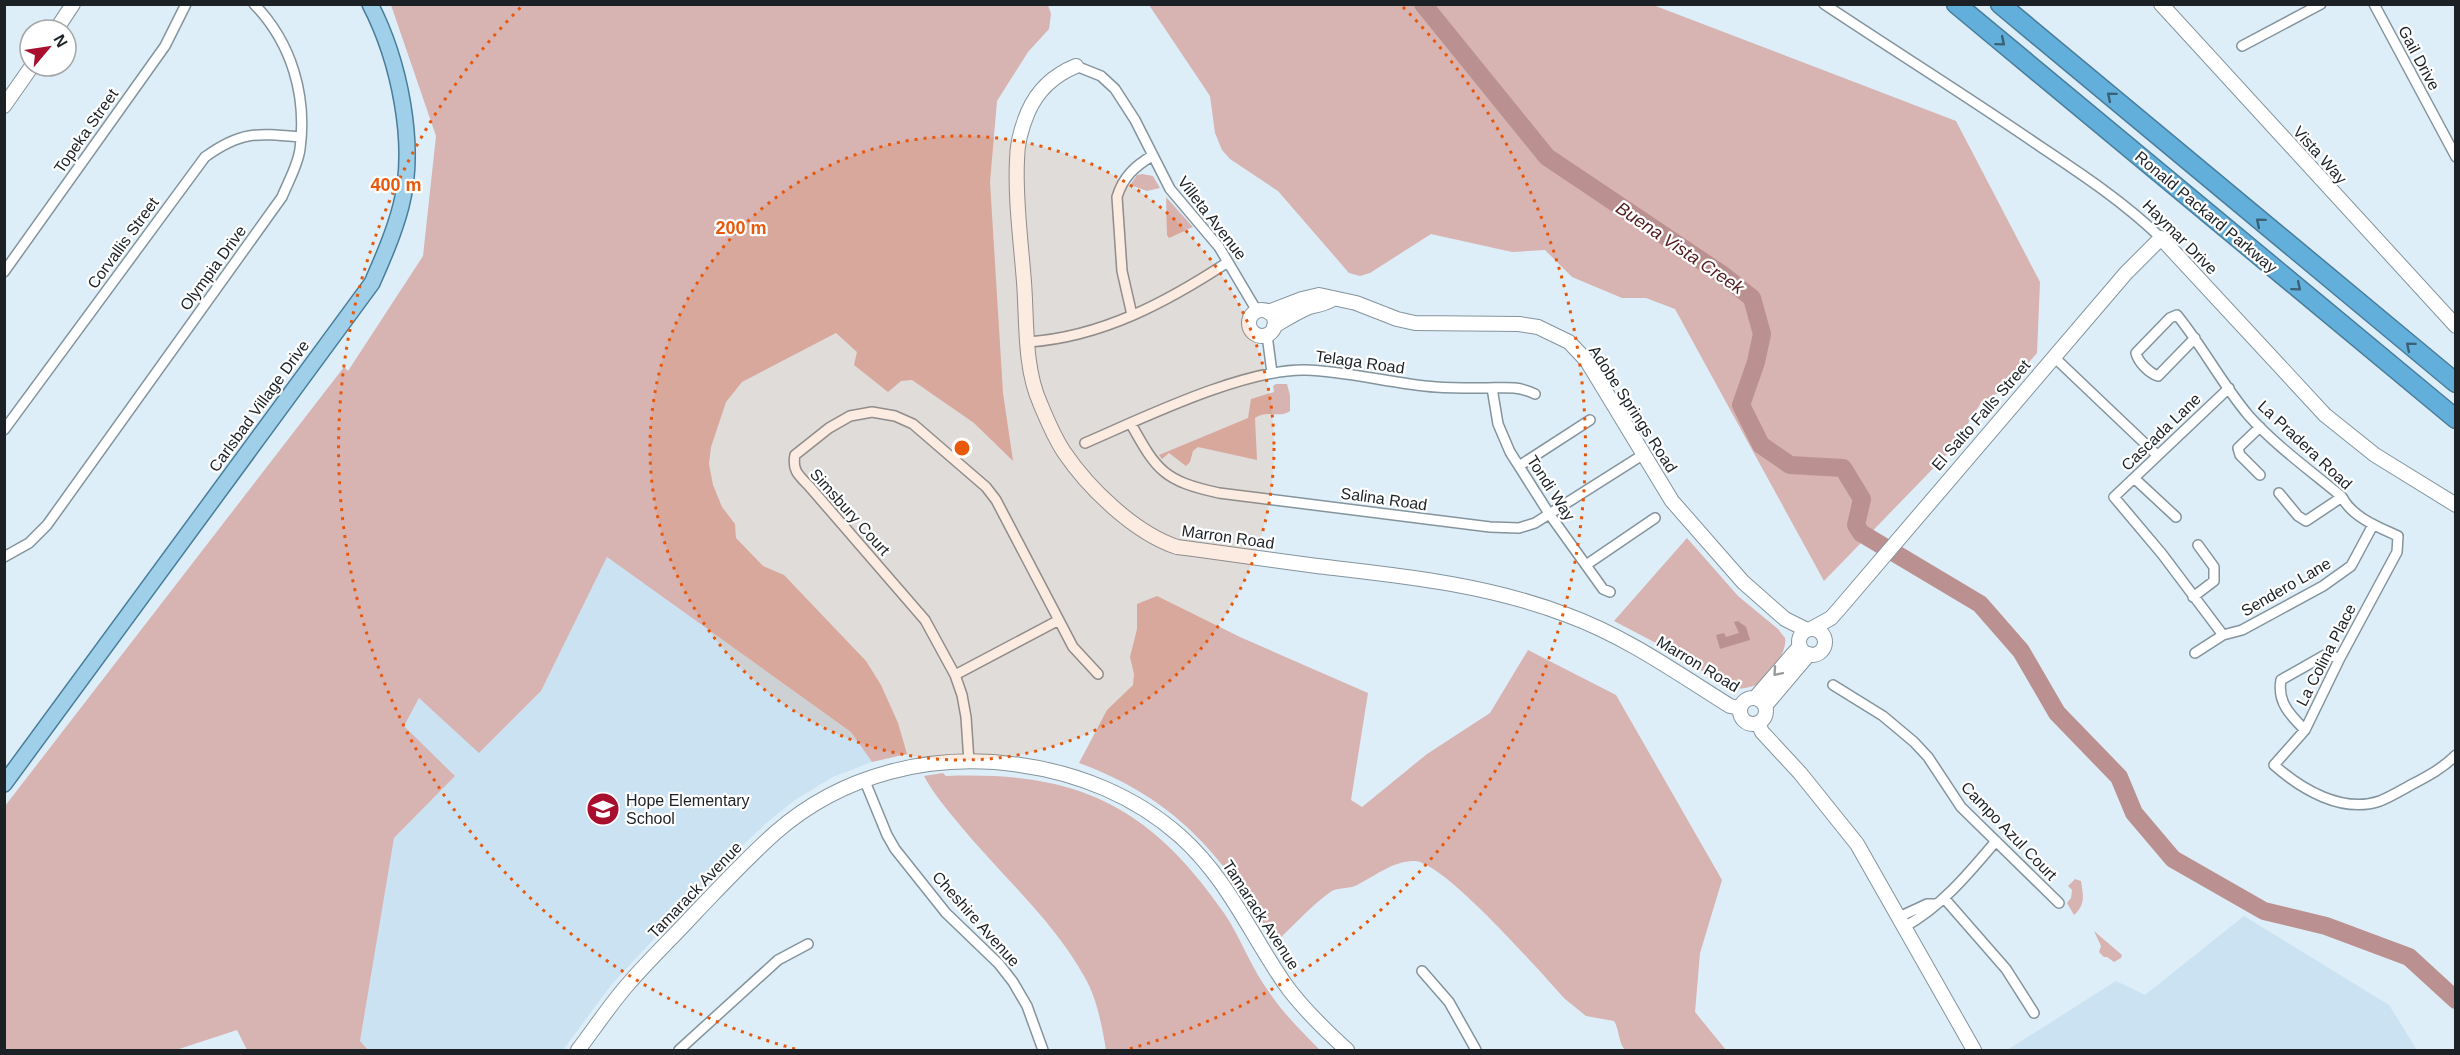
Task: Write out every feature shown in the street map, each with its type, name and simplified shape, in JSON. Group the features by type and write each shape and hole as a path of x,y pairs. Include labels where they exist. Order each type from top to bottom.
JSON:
{"highway":[{"name":"Ronald Packard Parkway","path":"1956,4 2456,419"},
{"name":"Ronald Packard Parkway","path":"2000,4 2456,383"}],"main road":[{"name":"Carlsbad Village Drive","path":"4,784 372,283 402,204 406,164 403,106 397,72 370,4"}],"street":[{"path":"64,18 73,4"},
{"name":"Topeka Street","path":"4,272 165,46 186,4"},
{"name":"Olympia Drive","path":"4,556 29,543 47,525 282,197 300,152 298,85 295,70 282,41 254,4"},
{"name":"Haymar Drive","path":"1824,4 2002,120 2138,215 2325,416 2375,455 2456,505"},
{"name":"Vista Way","path":"2161,4 2456,326"},
{"path":"2242,46 2321,4"},
{"name":"Gail Drive","path":"2374,4 2456,157"},
{"name":"Villeta Avenue","path":"1076,66 1101,76 1115,89 1135,120 1170,189 1207,231 1262,312"},
{"name":"Marron Road","path":"1076,66 1059,73 1040,91 1028,112 1020,136 1016,177 1032,377 1039,400 1064,452 1081,474 1139,528 1159,541 1177,547 1417,578 1495,592 1569,615 1614,635 1651,654 1730,705 1740,708"},
{"path":"4,106 24,78"},
{"name":"Corvallis Street","path":"4,430 205,157 226,142 258,133 300,137"},
{"path":"1132,315 1122,271 1118,197 1120,186 1129,173 1152,156"},
{"name":"El Salto Falls Street","path":"1760,702 1805,640 1835,613 2126,273 2161,238"},
{"path":"1028,342 1081,335 1132,315 1177,295 1228,262"},
{"name":"Adobe Springs Road","path":"1262,312 1319,296 1356,303 1415,323 1519,324 1538,327 1569,342 1587,361 1672,501 1743,582 1805,640"},
{"path":"1272,372 1270,331 1274,318 1262,312 1250,319 1250,328 1255,334 1270,331 1291,315 1323,305 1333,299"},
{"name":"La Pradera Road","path":"2195,338 2158,376 2153,375 2137,359 2136,353 2170,318 2177,315 2195,338 2229,388 2260,427 2342,497 2346,506 2373,525 2398,536 2397,552"},
{"path":"2054,357 2157,455"},
{"name":"Telaga Road","path":"1085,443 1216,390 1272,372 1302,370 1334,372 1418,385 1516,387 1534,394"},
{"name":"Tondi Way","path":"1492,388 1498,424 1519,466 1550,515 1603,589 1610,592"},
{"name":"Cascada Lane","path":"2193,597 2163,554 2114,498 2229,388"},
{"name":"Simsbury Court","path":"969,762 966,717 955,675 920,614 797,475 793,465 795,455 803,446 850,416 872,412 895,416 913,424 986,487 996,500 1073,647 1098,674"},
{"path":"1519,466 1590,420"},
{"name":"Salina Road","path":"1131,424 1152,460 1167,475 1187,486 1219,493 1490,527 1519,528 1550,515 1644,454"},
{"path":"2260,427 2238,448 2240,455 2260,475"},
{"path":"2134,478 2176,517"},
{"path":"2279,493 2298,516 2306,521 2342,497"},
{"path":"1586,565 1655,518"},
{"name":"Sendero Lane","path":"2195,653 2223,635 2242,630 2323,586 2351,566 2373,525"},
{"path":"2198,545 2214,567 2214,581 2193,597 2223,635"},
{"name":"La Colina Place","path":"2397,552 2340,658 2305,730 2274,765 2287,777 2310,792 2332,800 2358,805 2379,801 2425,778 2447,764 2456,755"},
{"name":"El Salto Falls Street","path":"1824,638 1835,613"},
{"path":"955,675 1059,620"},
{"path":"1818,630 1824,638 1822,650 1816,654 1805,640 1818,630"},
{"path":"2305,730 2285,708 2279,691 2281,680 2325,655 2340,658"},
{"name":"Campo Azul Court","path":"1833,685 1851,699 1883,716 1928,757 1961,807 2059,903"},
{"path":"1746,700 1760,702 1764,718 1758,723 1746,722 1741,715 1740,708 1746,700"},
{"path":"1758,723 1762,732 1807,781 1857,844 1974,1050"},
{"name":"Tamarack Avenue","path":"578,1050 629,982 768,840 820,801 864,779 907,767 942,762 1001,762 1047,768 1116,793 1148,812 1179,835 1209,865 1232,896 1286,984 1315,1020 1347,1050"},
{"name":"Cheshire Avenue","path":"864,779 886,836 946,913 999,964 1013,982 1028,1006 1043,1050"},
{"path":"1902,922 1922,917 1944,898 1996,841"},
{"path":"1944,898 2006,969 2034,1013"},
{"path":"679,1050 778,960 808,944"},
{"path":"1422,971 1449,1002 1476,1050"}],"shaded area":[{"path":"391,5 1048,5 1051,14 1049,29 1028,52 997,101 990,182 1003,393 1013,461 974,423 912,380 901,381 888,392 854,365 857,352 836,333 742,382 726,402 711,447 709,464 713,485 722,507 735,524 736,538 763,566 784,575 866,661 881,685 898,723 907,754 872,762 851,732 607,557 541,691 479,753 419,698 404,726 455,776 394,838 360,1041 368,1050 247,1050 237,1030 176,1050 5,1050 5,806 344,367 348,371 423,256 436,136"},
{"path":"1149,5 1653,5 1956,121 2040,282 2037,353 2002,393 1993,395 1981,403 1950,451 1824,581 1675,309 1646,298 1622,298 1572,277 1545,250 1512,252 1431,234 1370,273 1360,276 1349,273 1278,191 1230,159 1222,150 1215,133 1210,96"},
{"path":"1137,175 1153,176 1160,188 1147,191 1130,185"},
{"path":"1166,197 1193,227 1169,238 1167,235"},
{"path":"1287,384 1290,411 1282,414 1259,415 1255,418 1257,460 1198,447 1193,451 1190,462 1186,466 1169,453 1162,459 1159,455 1248,418 1251,399 1274,392 1273,386"},
{"path":"1687,538 1738,596 1778,629 1785,638 1783,650 1776,664 1756,685 1728,688 1675,653 1614,621"},
{"name":"Hope Elementary School","path":"607,557 851,732 872,762 833,777 795,800 730,857 611,985 563,1050 368,1050 360,1041 394,838 455,776 404,726 419,698 480,752 541,691"},
{"path":"1157,596 1240,637 1368,693 1351,800 1362,807 1427,754 1490,713 1528,650 1616,695 1722,880 1700,953 1695,1012 1726,1050 1625,1050 1614,1021 1586,1016 1565,999 1469,898 1428,866 1414,861 1398,864 1355,886 1332,891 1308,910 1275,943 1236,883 1194,834 1144,794 1079,763 1107,710 1133,685 1134,674 1130,657 1137,629 1137,604"},
{"path":"1738,621 1746,627 1750,640 1720,649 1716,635 1724,633 1726,637 1739,633 1734,622"},
{"path":"943,773 946,776 992,776 1034,780 1072,789 1106,802 1138,821 1167,845 1196,876 1224,913 1274,1000 1320,1050 1106,1050 1096,1003 1084,976 1071,955 1041,916 959,824 924,776"},
{"path":"2075,879 2081,881 2083,900 2074,915 2067,903 2071,898 2072,890 2068,886"},
{"path":"2244,916 2389,1005 2417,1050 2007,1050 2116,981 2145,995"},
{"path":"2094,931 2122,955 2121,958 2114,962 2099,952 2101,946"}],"waterway":[{"name":"Buena Vista Creek","path":"1423,4 1547,157 1723,275 1752,298 1762,334 1756,362 1741,405 1761,445 1790,465 1843,468 1862,499 1856,525 1861,533 1980,604 2021,651 2057,713 2119,777 2134,813 2173,859 2264,911 2326,926 2409,957 2456,1000"}],"place":[{"name":"Hope Elementary School","path":"603,809"}]}
